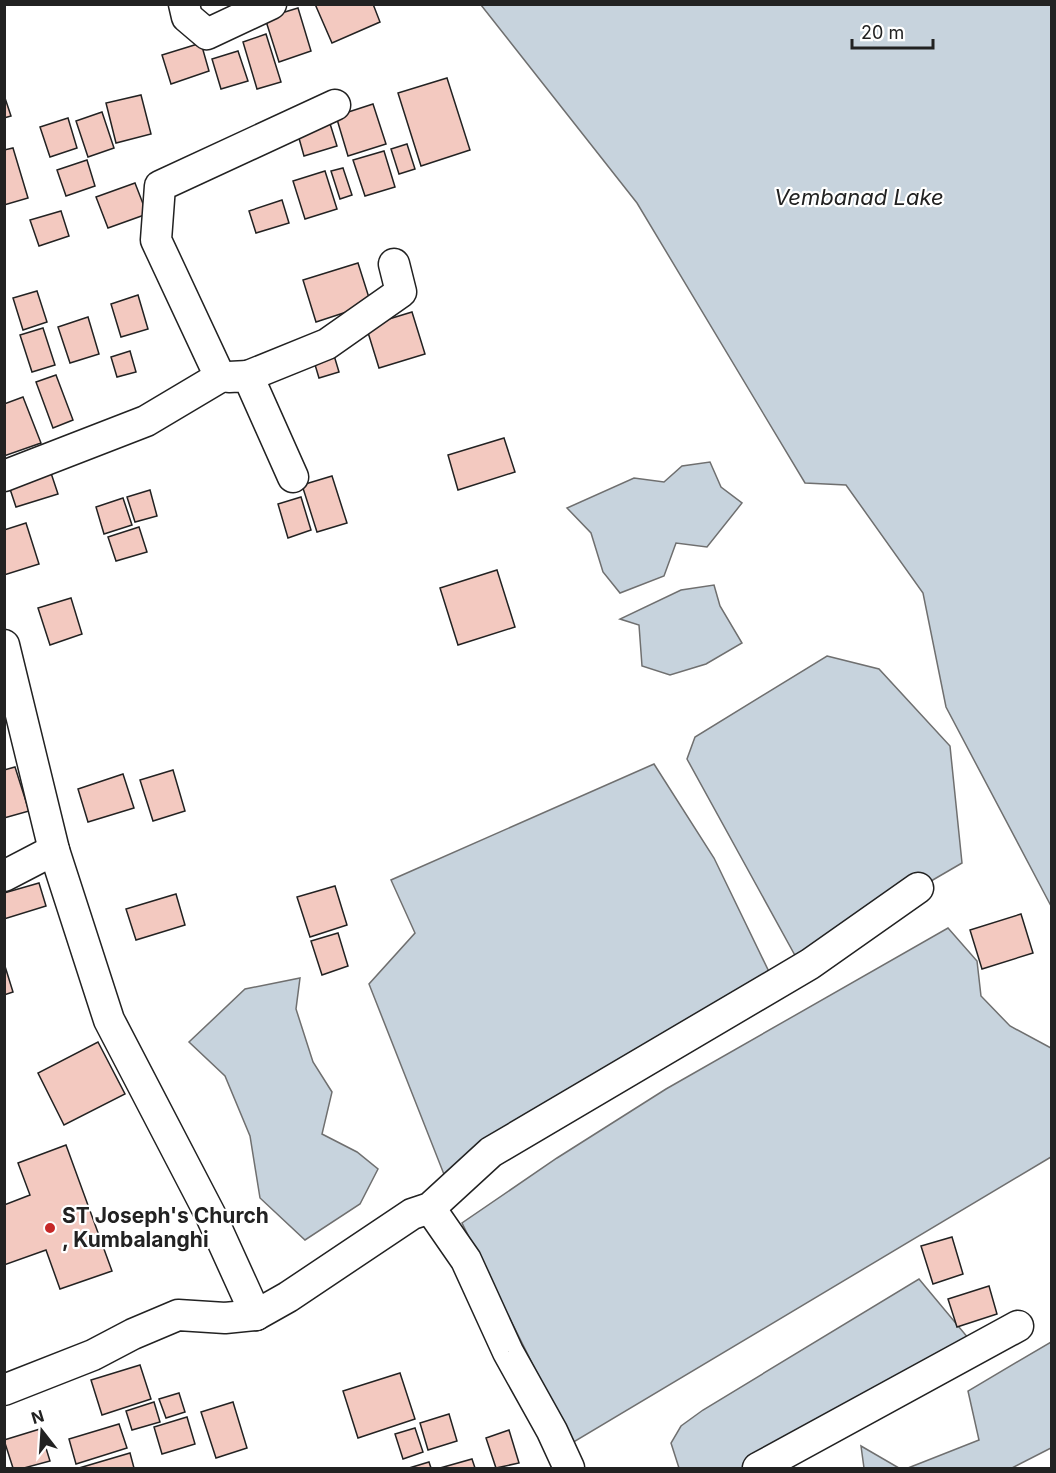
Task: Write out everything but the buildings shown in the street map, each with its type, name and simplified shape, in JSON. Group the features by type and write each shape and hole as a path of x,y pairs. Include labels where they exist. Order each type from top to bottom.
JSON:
{"street":[{"path":"184,4 187,17 207,34 271,4"},
{"path":"293,477 156,240 160,186 335,105"},
{"path":"4,476 146,421 234,377 327,344 401,292 394,264"},
{"path":"4,645 54,850 109,1020 210,1216 256,1315"},
{"path":"4,876 54,850"},
{"path":"4,1390 93,1355 133,1334 178,1315 225,1318 256,1315 288,1297 412,1214 430,1208 491,1152 810,964 918,888"},
{"path":"430,1208 466,1260 508,1352 552,1431 569,1468"},
{"path":"759,1468 1017,1326"}],"water":[{"name":"Vembanad Lake","path":"481,5 1051,5 1051,906 946,707 923,593 846,485 805,483 637,203"},
{"path":"710,462 721,487 742,503 707,547 676,543 664,576 620,593 603,572 591,533 567,508 634,478 664,482 682,466"},
{"path":"714,585 720,606 742,643 706,664 670,675 642,666 639,625 620,619 681,590"},
{"path":"827,656 879,669 950,746 962,863 797,959 687,759 695,737"},
{"path":"654,764 714,858 772,978 447,1182 369,984 415,933 391,880"},
{"path":"948,928 977,961 981,996 1010,1026 1051,1048 1051,1157 572,1443 462,1223 557,1158 666,1089"},
{"path":"300,978 296,1009 313,1062 332,1092 322,1134 357,1152 378,1169 360,1204 305,1240 260,1198 250,1136 225,1076 189,1042 245,989"},
{"path":"919,1279 974,1345 762,1468 679,1468 671,1443 681,1426 703,1410"},
{"path":"1051,1342 1051,1448 1012,1468 908,1468 979,1440 968,1391"},
{"path":"861,1446 899,1468 864,1468"}],"place":[{"name":"ST Joseph's Church , Kumbalanghi","path":"50,1228"}]}
